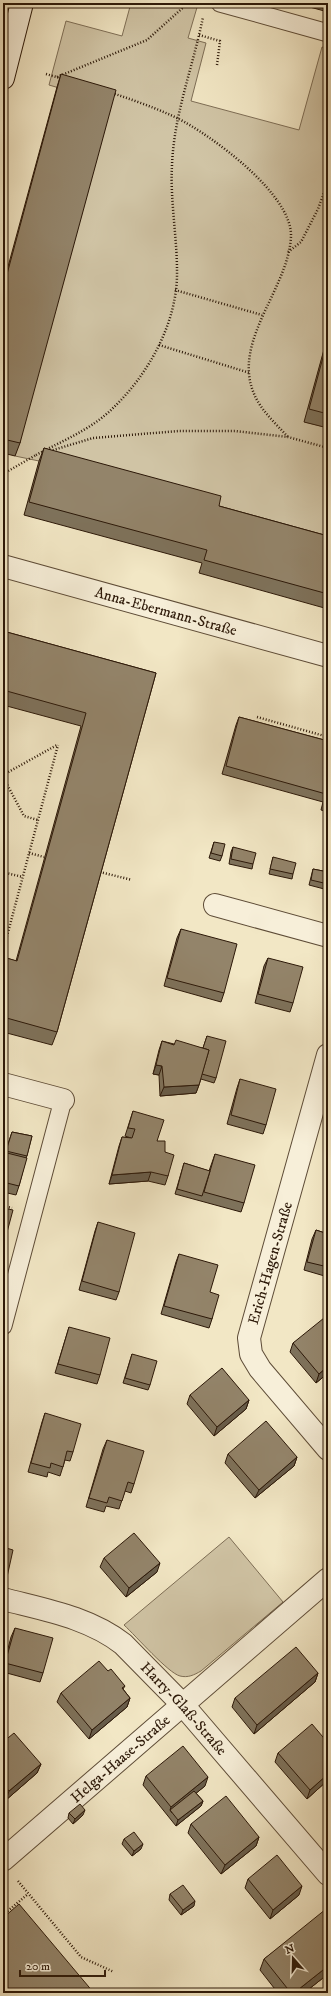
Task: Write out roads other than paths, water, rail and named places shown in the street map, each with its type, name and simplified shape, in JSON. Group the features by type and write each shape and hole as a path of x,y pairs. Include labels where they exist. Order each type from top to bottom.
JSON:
{"street":[{"path":"3,78 22,3"},
{"name":"Anna-Ebermann-Straße","path":"3,566 328,656"},
{"path":"215,905 328,936"},
{"name":"Erich-Hagen-Straße","path":"328,1055 249,1338 251,1354 260,1369 328,1449"},
{"path":"3,1084 62,1100"},
{"name":"Helga-Haase-Straße","path":"3,1860 328,1579"},
{"name":"Harry-Glaß-Straße","path":"3,1598 79,1618 112,1635 123,1644 183,1705 328,1874"}],"lane":[{"path":"220,3 328,33"},
{"path":"3,1326 62,1100"}]}
